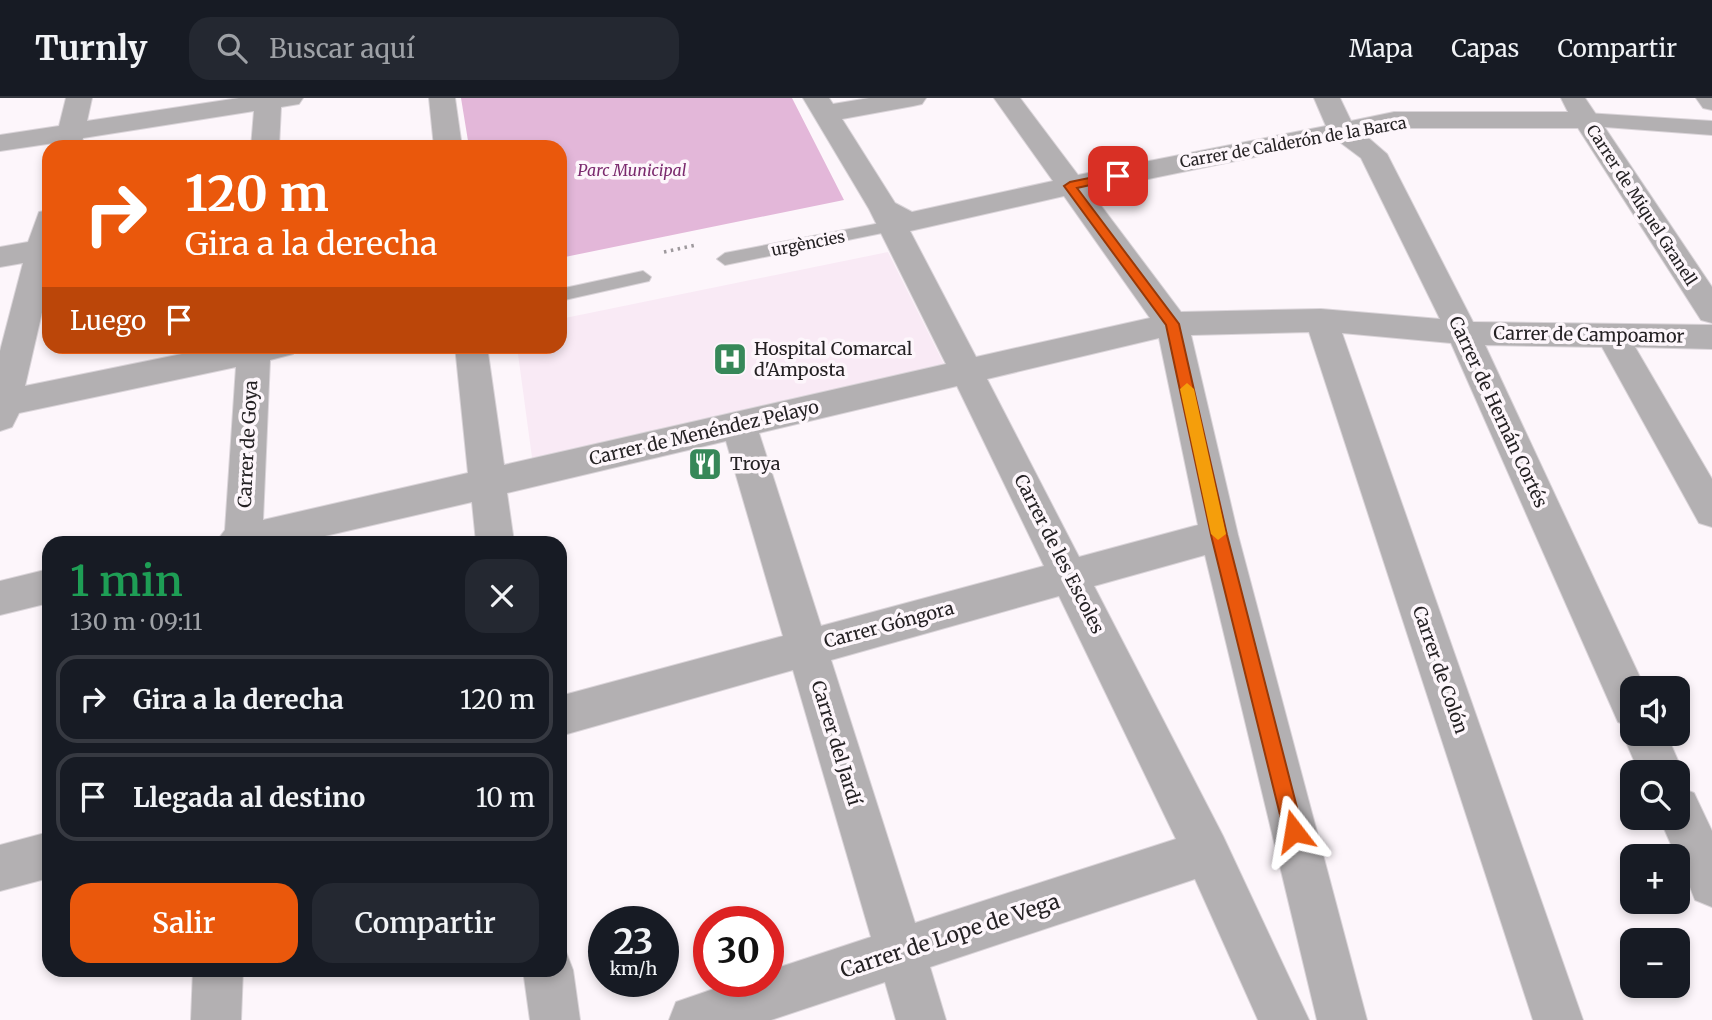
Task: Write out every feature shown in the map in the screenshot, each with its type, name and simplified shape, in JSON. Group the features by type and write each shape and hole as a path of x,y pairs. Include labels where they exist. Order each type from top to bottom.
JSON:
{"street":[{"path":"79,98 69,140 275,99 266,140"},
{"path":"442,98 447,140"},
{"path":"820,106 913,98"},
{"path":"1007,98 1172,324 1219,535 1342,1020"},
{"path":"1327,98 1342,131"},
{"path":"1709,98 1712,102"},
{"name":"Carrer de les Escoles","path":"820,106 888,217 967,372 1207,852 1284,1020"},
{"name":"Carrer de Calderón de la Barca","path":"888,217 909,222 1070,186 1394,121 1579,109 1712,128"},
{"name":"Carrer de Miquel Granell","path":"1579,109 1712,312"},
{"name":"Carrer de Hernán Cortés","path":"1342,131 1373,154 1463,333 1620,679"},
{"path":"0,143 42,141"},
{"path":"0,257 42,250"},
{"path":"42,260 1,409 237,354"},
{"name":"Carrer de Campoamor","path":"1172,324 1321,320 1463,333 1712,337"},
{"name":"Carrer de Colón","path":"1321,320 1558,1020"},
{"name":"Carrer de Menéndez Pelayo","path":"266,536 1172,324"},
{"path":"1612,335 1712,512"},
{"name":"Carrer de Goya","path":"241,536 262,354"},
{"path":"472,354 494,536"},
{"name":"Carrer del Jardí","path":"739,425 920,1020"},
{"name":"Carrer Góngora","path":"567,714 1219,535"},
{"path":"0,598 42,588"},
{"path":"1688,830 1712,883"},
{"name":"Carrer de Lope de Vega","path":"694,1020 1207,852"},
{"path":"0,869 42,857"},
{"path":"216,1020 218,977"},
{"path":"549,977 555,1020"}],"lane":[{"name":"urgències","path":"726,259 888,217"},
{"path":"567,293 642,277"}],"shaded area":[{"name":"Hospital Comarcal d'Amposta","path":"888,252 948,372 534,472 518,354 567,354 567,318"}],"green space":[{"name":"Parc Municipal","path":"461,98 792,98 844,200 567,257 567,140 468,140"}],"slow traffic":[{"path":"1187,389 1218,534"}],"place":[{"name":"Hospital Comarcal d'Amposta","path":"730,359"},
{"name":"Troya","path":"705,464"}],"route":[{"path":"1118,176 1070,186 1172,324 1219,535 1294,831"}]}
